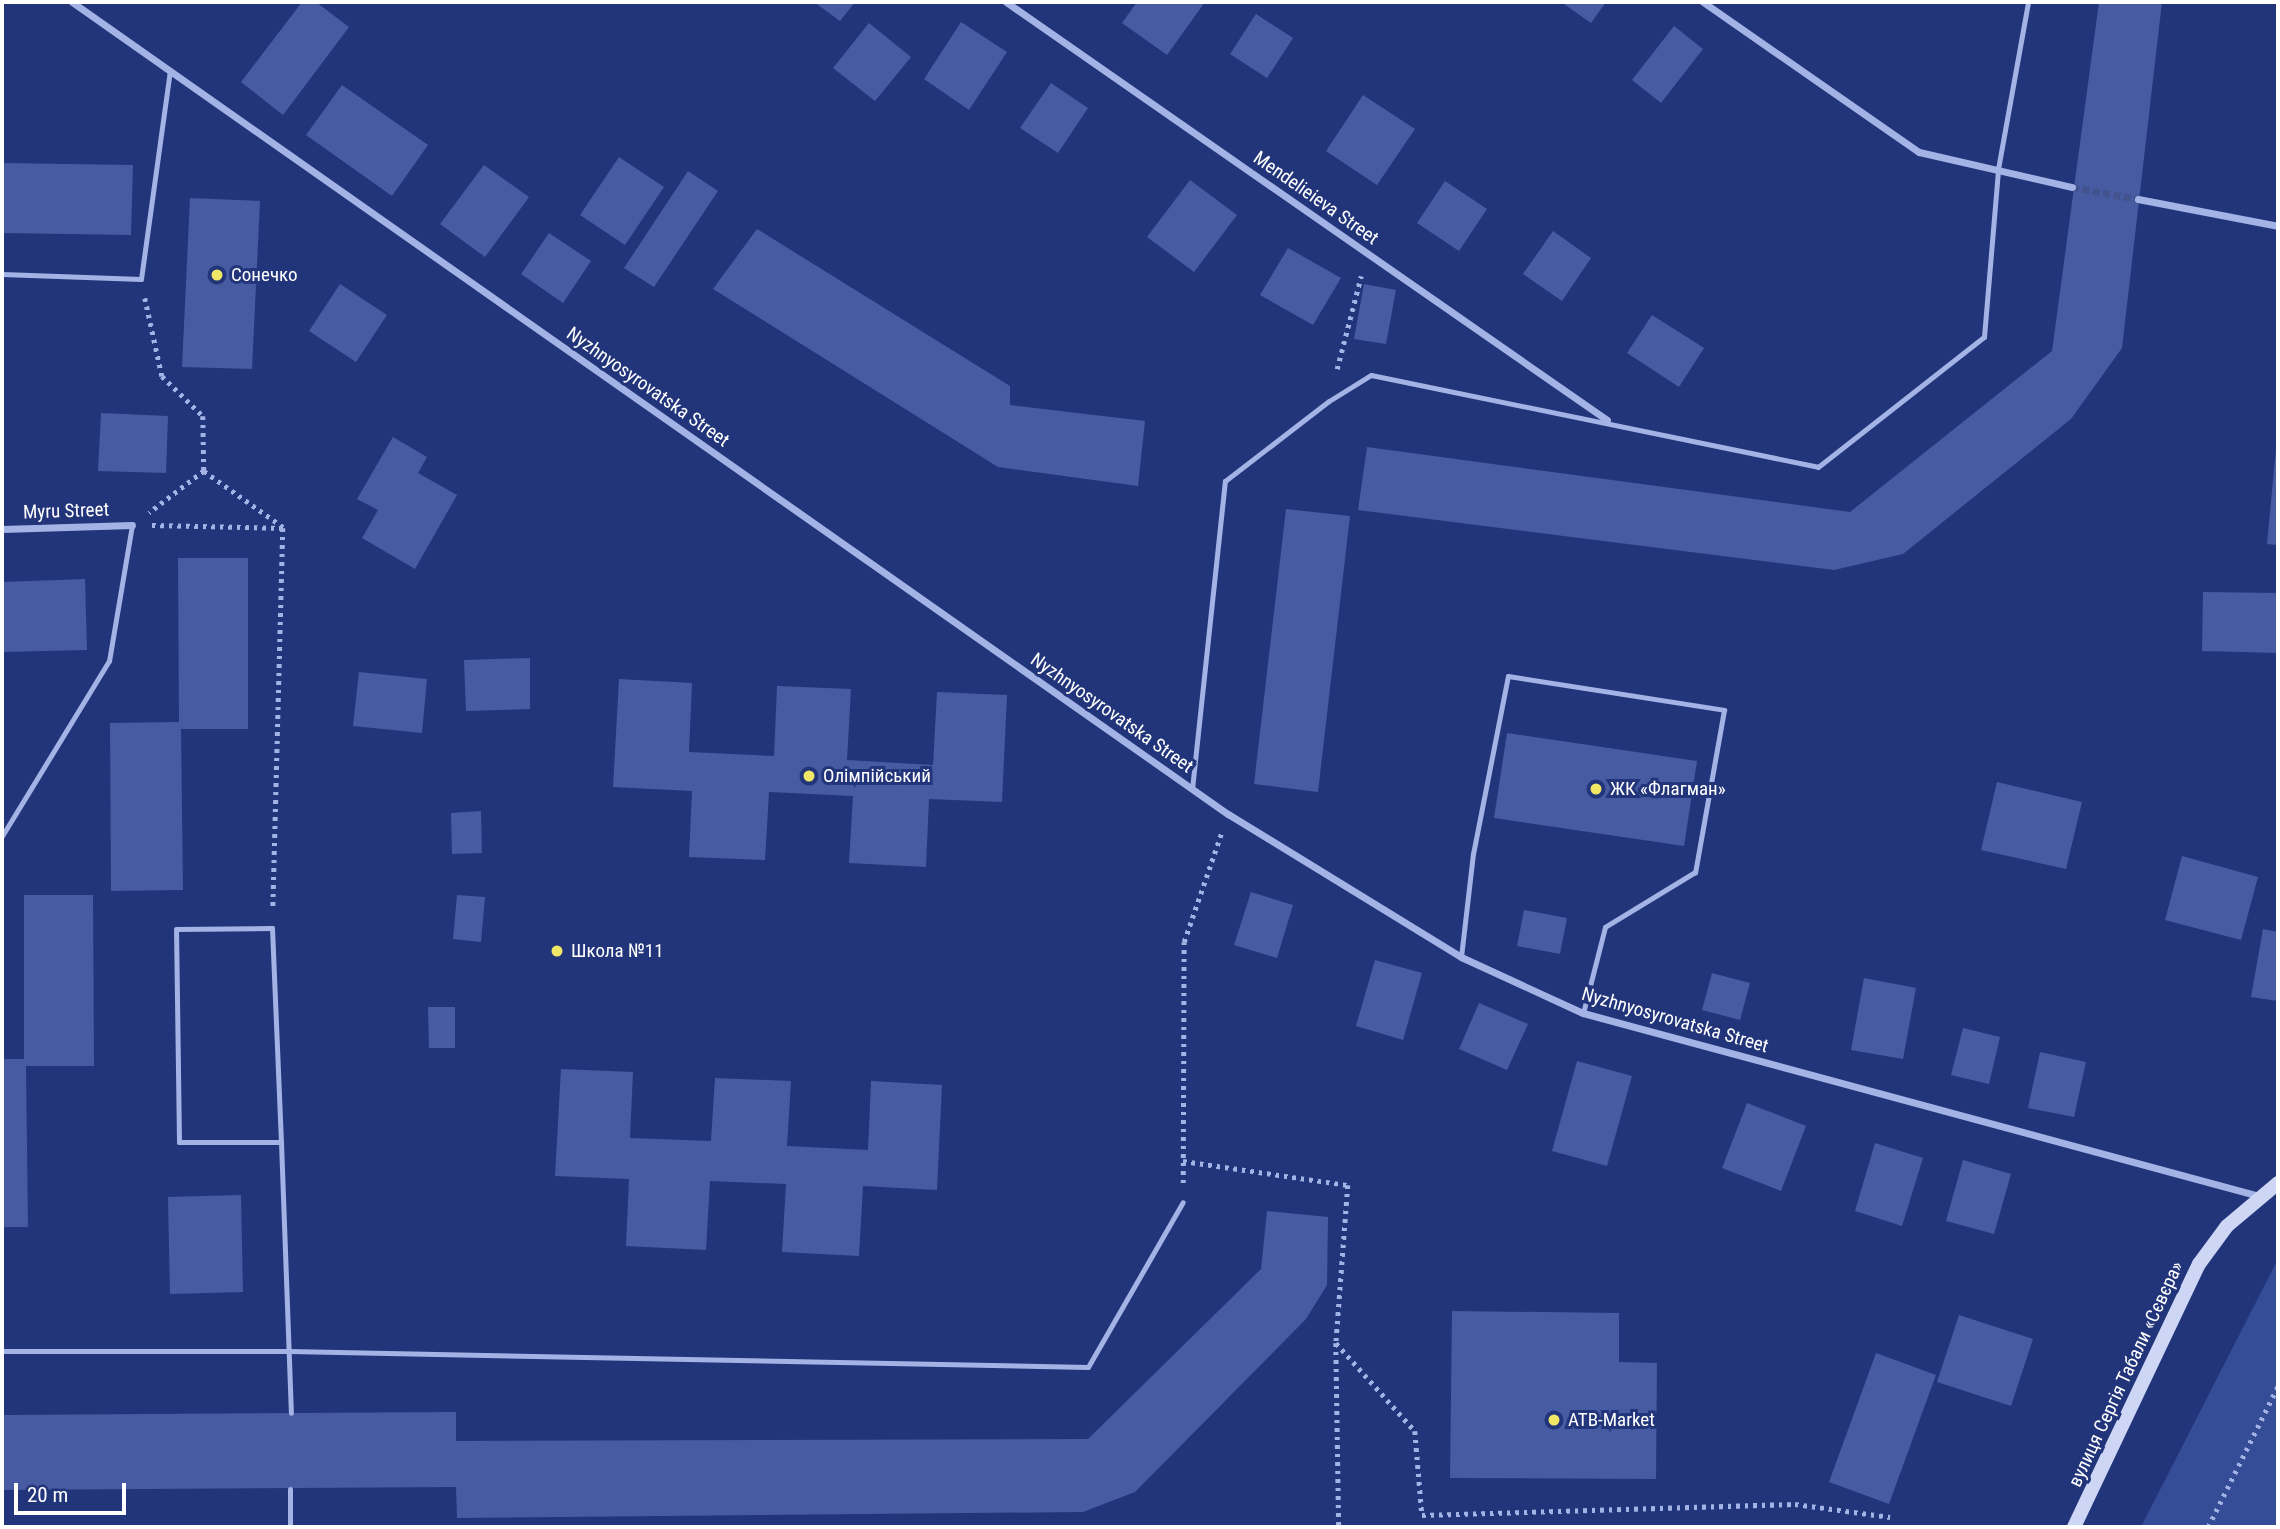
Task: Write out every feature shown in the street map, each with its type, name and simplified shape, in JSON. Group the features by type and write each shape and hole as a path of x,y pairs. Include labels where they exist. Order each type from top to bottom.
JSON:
{"main road":[{"name":"вулиця Сергія Табали «Сєвєра»","path":"2074,1527 2199,1264 2227,1226 2259,1196 2278,1183"}],"street":[{"name":"Nyzhnyosyrovatska Street","path":"72,2 1228,814 1461,957 1583,1013 2259,1196"},
{"name":"Mendelieieva Street","path":"1006,2 1607,420"},
{"path":"1703,2 1919,152 2072,187"},
{"path":"2138,199 2278,226"},
{"name":"Myru Street","path":"2,529 132,525"}],"lane":[{"path":"1192,789 1225,481 1329,401 1371,375 1607,420 1818,467 1984,337 1998,169 2028,2"},
{"path":"2,274 141,279 170,70"},
{"path":"2,836 108,661 132,525"},
{"path":"1461,957 1473,854 1508,676 1724,710 1695,872 1605,927 1583,1013"},
{"path":"281,1142 179,1142 176,929 272,928 281,1142 291,1413"},
{"path":"2,1351 289,1351 1088,1367 1183,1202"},
{"path":"290,1489 290,1527"}],"path":[{"path":"1329,401 1367,253"},
{"path":"141,279 162,376 203,416 204,471"},
{"path":"132,525 204,471"},
{"path":"204,471 283,528"},
{"path":"132,525 283,528"},
{"path":"272,928 283,528"},
{"path":"1183,1202 1184,942 1228,814"},
{"path":"1183,1161 1348,1185 1336,1343 1339,1527"},
{"path":"1336,1343 1415,1431 1422,1515 1795,1504 1890,1517"},
{"path":"2208,1527 2278,1386"}],"shaded area":[{"path":"2278,1259 2278,1527 2141,1527"}],"building":[{"path":"302,2 316,2 349,27 283,115 241,82"},
{"path":"814,2 855,2 840,21"},
{"path":"1137,2 1205,2 1167,55 1122,23"},
{"path":"1561,2 1606,2 1591,23"},
{"path":"2099,2 2162,2 2122,348 2071,419 1903,554 1834,570 1358,510 1367,447 1850,512 2052,351"},
{"path":"1256,14 1293,38 1267,78 1230,54"},
{"path":"961,22 1007,52 969,110 924,79"},
{"path":"869,23 911,57 875,101 833,68"},
{"path":"1674,26 1703,49 1661,103 1632,80"},
{"path":"1051,83 1088,108 1058,153 1020,128"},
{"path":"342,85 428,145 392,196 306,135"},
{"path":"1363,95 1415,129 1377,185 1326,151"},
{"path":"619,157 664,187 625,245 580,215"},
{"path":"2,163 133,165 131,235 2,233"},
{"path":"484,165 529,197 485,257 440,224"},
{"path":"688,171 718,191 654,287 624,268"},
{"path":"1190,180 1237,215 1194,272 1147,237"},
{"path":"1445,181 1487,209 1459,251 1417,223"},
{"path":"190,198 260,201 252,369 182,367"},
{"path":"757,229 1010,386 1010,405 1145,421 1138,486 998,467 713,289"},
{"path":"1553,231 1591,258 1562,301 1523,274"},
{"path":"549,233 591,261 563,303 521,274"},
{"path":"1288,248 1341,278 1313,325 1260,295"},
{"path":"340,284 387,315 356,362 309,331"},
{"path":"1364,284 1396,290 1386,344 1354,339"},
{"path":"1652,315 1704,348 1679,387 1627,353"},
{"path":"101,413 168,416 166,473 98,471"},
{"path":"393,437 427,457 418,473 457,495 415,569 362,538 378,510 357,499"},
{"path":"2278,449 2278,545 2267,544"},
{"path":"1286,509 1350,516 1318,792 1254,784"},
{"path":"178,558 248,558 248,729 181,729 183,890 111,891 110,723 179,722"},
{"path":"85,579 87,650 2,652 2,582"},
{"path":"2203,592 2278,593 2278,653 2202,651"},
{"path":"530,658 530,709 466,711 464,660"},
{"path":"359,672 427,679 422,733 353,726"},
{"name":"Олімпійський","path":"619,679 692,683 689,752 774,756 777,686 851,689 847,760 933,765 937,692 1007,695 1002,802 929,799 926,867 849,863 853,796 769,792 765,860 689,857 692,791 613,787"},
{"name":"ЖК «Флагман»","path":"1507,733 1697,761 1684,846 1494,818"},
{"path":"1997,782 2082,802 2066,869 1981,850"},
{"path":"481,811 482,853 452,854 451,813"},
{"path":"2182,856 2258,877 2241,940 2165,920"},
{"path":"1251,892 1293,905 1277,958 1234,945"},
{"path":"24,895 93,895 94,1066 26,1066 28,1227 2,1227 2,1059 24,1059"},
{"path":"457,895 485,897 481,942 453,939"},
{"path":"1524,910 1567,918 1560,954 1517,946"},
{"path":"2263,929 2278,932 2278,1001 2251,997"},
{"path":"1375,960 1422,973 1403,1040 1356,1026"},
{"path":"1712,973 1750,983 1740,1020 1702,1010"},
{"path":"1864,978 1916,988 1903,1059 1851,1050"},
{"path":"1479,1003 1528,1024 1507,1070 1459,1049"},
{"path":"428,1007 455,1007 455,1048 429,1048"},
{"path":"1963,1028 2000,1037 1989,1084 1951,1075"},
{"path":"2040,1052 2086,1062 2074,1117 2028,1108"},
{"path":"1577,1061 1632,1076 1607,1166 1552,1151"},
{"path":"561,1069 633,1072 630,1138 711,1141 715,1078 791,1081 787,1146 868,1150 871,1081 942,1085 937,1190 863,1186 859,1256 782,1252 786,1184 710,1181 706,1250 626,1246 629,1179 555,1176"},
{"path":"1747,1103 1806,1126 1781,1191 1722,1168"},
{"path":"1875,1143 1923,1158 1902,1226 1855,1211"},
{"path":"1963,1160 2011,1174 1994,1234 1946,1221"},
{"path":"241,1195 243,1292 170,1294 168,1197"},
{"path":"1267,1211 1328,1217 1327,1285 1306,1319 1135,1492 1083,1512 457,1518 456,1487 2,1490 2,1415 456,1412 456,1441 1088,1439 1261,1269"},
{"name":"ATB-Market","path":"1452,1311 1619,1313 1619,1362 1657,1363 1656,1479 1450,1478"},
{"path":"1959,1315 2033,1339 2011,1406 1937,1382"},
{"path":"1876,1353 1936,1375 1889,1504 1829,1482"}],"tunnel":[{"path":"2072,187 2138,199"}],"place":[{"name":"Сонечко","path":"217,275"},
{"name":"Олімпійський","path":"809,776"},
{"name":"ЖК «Флагман»","path":"1596,789"},
{"name":"Школа №11","path":"557,951"},
{"name":"ATB-Market","path":"1554,1420"}]}
